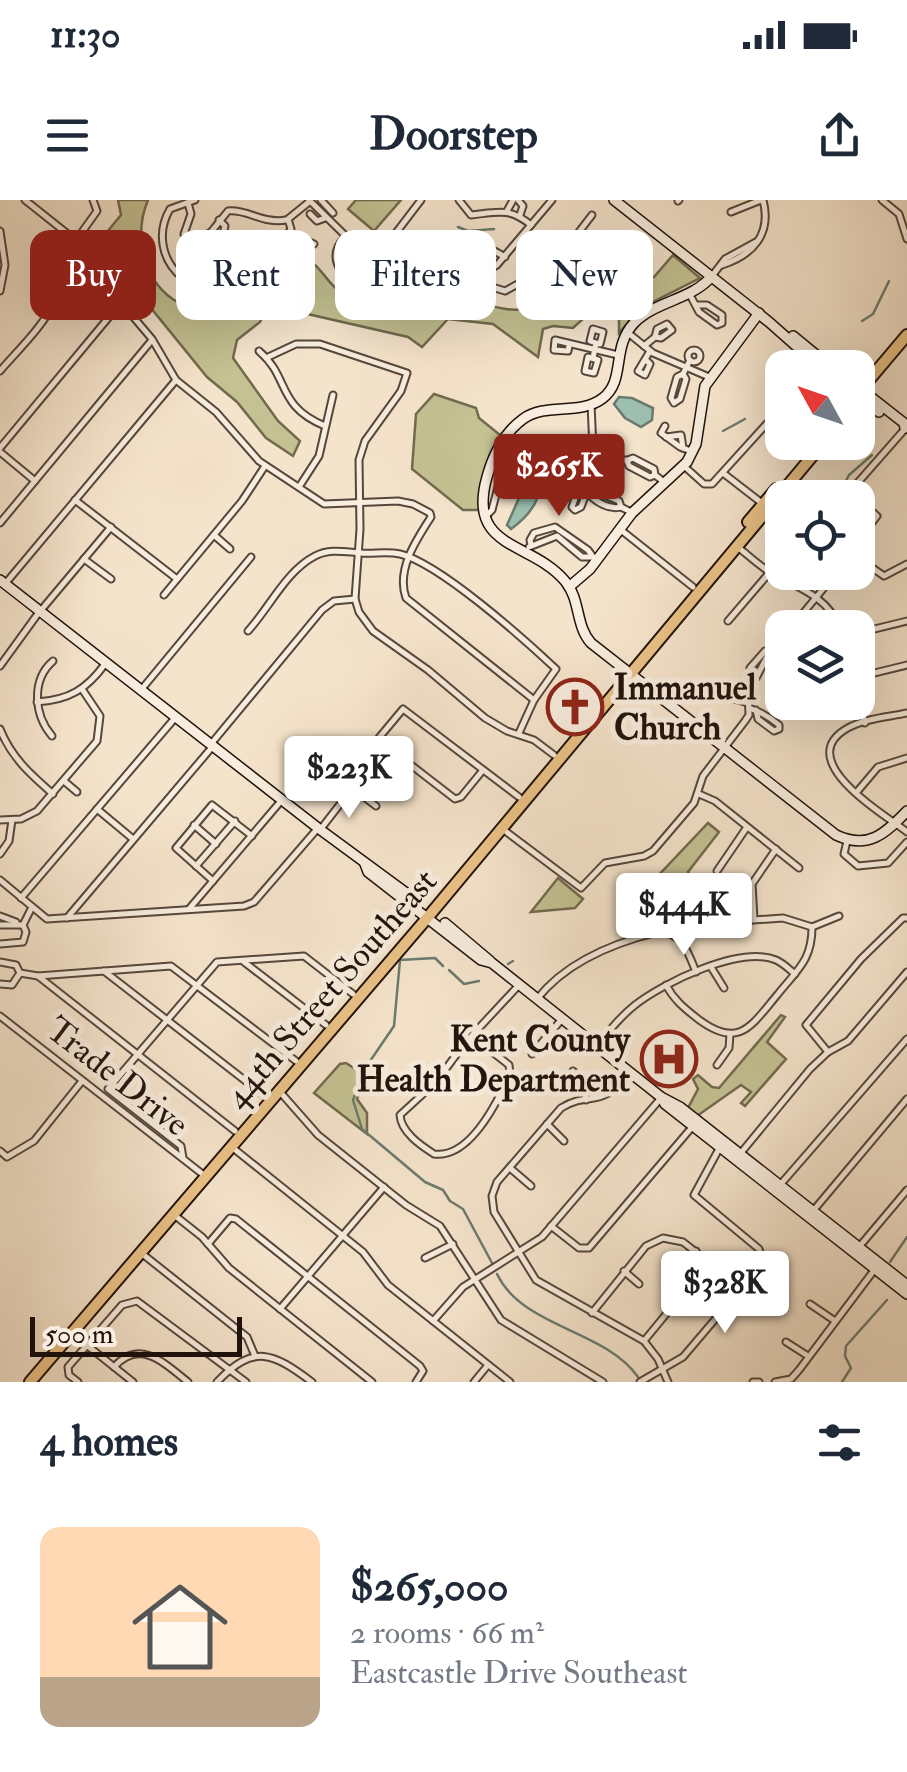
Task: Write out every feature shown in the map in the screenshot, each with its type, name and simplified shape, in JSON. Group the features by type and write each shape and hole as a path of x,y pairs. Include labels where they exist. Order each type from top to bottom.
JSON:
{"main road":[{"path":"620,202 804,350"},
{"path":"712,276 689,293 649,312 627,332 618,355 616,381 605,397 591,404 534,413 514,427 500,446 484,486 485,516 496,535 528,550 569,586 586,637 626,673 832,833 848,840 873,840 907,811"},
{"path":"569,586 660,478 684,466 709,377 759,313"},
{"path":"770,322 802,350"},
{"path":"875,375 907,336"},
{"path":"875,378 907,345"},
{"path":"875,404 898,418 906,429"},
{"path":"875,407 906,429"},
{"path":"886,416 898,418"},
{"name":"44th Street Southeast","path":"496,830 519,797 581,732 805,460"},
{"name":"44th Street Southeast","path":"672,618 737,540"},
{"path":"3,582 780,1185 875,1269 906,1285"},
{"name":"44th Street Southeast","path":"279,1084 626,673"},
{"path":"581,732 581,724 590,711"},
{"name":"44th Street Southeast","path":"30,1382 356,995"},
{"path":"662,1097 665,1104 751,1172 859,1247 907,1294"},
{"path":"720,1147 726,1146 743,1156"},
{"path":"751,1172 772,1185 780,1185"},
{"name":"44th Street Southeast","path":"141,1246 202,1174"},
{"name":"44th Street Southeast","path":"22,1382 119,1272"},
{"path":"71,1333 74,1320"}],"street":[{"path":"25,200 64,230"},
{"path":"81,230 97,211 93,200"},
{"path":"321,200 332,213"},
{"path":"398,230 421,200"},
{"path":"459,200 470,215 507,212 520,216 531,226"},
{"path":"507,212 516,200 522,206 520,216"},
{"path":"528,230 552,200"},
{"path":"712,276 734,253 759,240 766,220 762,200 731,212"},
{"path":"882,200 900,214 907,239"},
{"path":"176,271 169,264 162,233 170,209 192,201 185,230"},
{"path":"211,230 231,209 268,221 288,220 310,201 336,230"},
{"path":"310,214 316,222 325,218"},
{"path":"580,230 592,215"},
{"path":"219,220 224,230"},
{"path":"288,220 290,230"},
{"path":"0,231 5,265 0,290"},
{"path":"496,264 516,244"},
{"path":"496,252 505,257"},
{"path":"689,293 699,312 717,325 722,324 722,316 704,303 697,304"},
{"path":"0,372 41,320"},
{"path":"35,481 0,450 107,320"},
{"path":"136,320 176,380 216,412 246,450 265,466 324,504 407,502 427,510 432,515 409,557 403,582 410,604 534,700"},
{"path":"627,332 684,371 709,377"},
{"path":"646,360 647,348 655,336"},
{"path":"1,520 152,339"},
{"path":"266,358 296,344 320,344 408,372 401,391 365,441 358,471 355,599 373,631 485,718 534,740 553,760"},
{"path":"568,346 618,355"},
{"path":"259,352 295,408 325,426"},
{"path":"684,371 686,379 680,399 674,403 670,398 677,376 690,360"},
{"path":"3,582 176,380"},
{"path":"298,486 316,463 332,396"},
{"path":"591,404 598,458 589,494 580,508 572,507 595,446"},
{"path":"665,426 660,433 688,450"},
{"path":"684,466 710,486 765,426"},
{"path":"861,480 906,429"},
{"path":"666,437 681,434 688,450"},
{"path":"595,446 650,478 660,478"},
{"path":"164,594 265,466"},
{"path":"723,472 762,510"},
{"path":"589,494 597,492 619,501 632,513"},
{"path":"75,500 177,579"},
{"path":"0,666 40,611 111,527"},
{"path":"619,528 694,587"},
{"path":"214,535 230,548"},
{"path":"528,550 557,536 582,558 594,560"},
{"path":"737,540 765,567"},
{"path":"635,552 641,545"},
{"path":"248,631 307,561 327,552 409,557 424,563 488,611 556,670 534,700 518,734"},
{"path":"141,690 251,557"},
{"path":"84,559 111,579"},
{"path":"875,570 884,576 907,564"},
{"path":"728,621 765,578"},
{"path":"806,590 829,610"},
{"path":"807,610 824,590"},
{"path":"67,918 322,610 334,601 355,599"},
{"path":"875,629 907,621"},
{"path":"748,680 761,673 766,651 754,661 748,680 748,689 751,707 758,719 774,731 779,729 776,722 751,707 731,698 724,691 730,685 748,689"},
{"path":"52,736 41,720 38,702 41,678 53,660"},
{"path":"38,702 60,700 82,690 106,662"},
{"path":"875,673 907,665"},
{"path":"0,820 30,816 94,746 100,732 100,716 82,690"},
{"path":"496,830 583,888 608,861 653,852 699,794 704,776 751,707"},
{"path":"376,806 343,781 403,709 519,797"},
{"path":"907,712 840,733 831,750 834,770 907,832"},
{"path":"21,898 176,718"},
{"path":"0,728 3,746 53,794"},
{"path":"856,792 878,768 907,758"},
{"path":"412,765 457,799 484,769"},
{"path":"64,780 77,792"},
{"path":"0,880 47,919 252,903 352,790"},
{"path":"699,794 714,801 799,868"},
{"path":"189,910 282,800"},
{"path":"213,881 176,848 194,825 213,804 252,836"},
{"path":"97,809 133,839"},
{"path":"0,854 9,840 12,820"},
{"path":"196,866 235,821"},
{"path":"194,825 216,844"},
{"path":"716,871 747,827"},
{"path":"848,840 844,854 858,866 888,863 905,848"},
{"path":"754,919 752,884 776,850"},
{"path":"0,892 6,886"},
{"path":"20,924 32,907"},
{"path":"0,916 20,924 26,932 23,942 0,944"},
{"path":"682,940 707,924 783,918 812,927 839,916"},
{"path":"828,1052 806,1025 861,960 907,918"},
{"path":"0,925 20,924"},
{"path":"666,985 684,1008 715,1031 730,1034 748,1028 810,952 812,927"},
{"path":"537,999 554,979 584,959 652,933 669,932 682,940 696,972"},
{"path":"183,1158 181,1146 109,1091 216,962 304,956 356,995"},
{"path":"597,1046 620,1018 666,985 696,972 740,959 767,958 795,974"},
{"path":"241,960 321,1034"},
{"path":"0,962 16,966 20,974 8,987 0,984"},
{"path":"20,974 172,966 296,1061"},
{"path":"711,967 724,988"},
{"path":"102,970 265,1101"},
{"path":"743,1156 810,1069 828,1052 848,1041 907,972"},
{"path":"38,976 136,1055 370,1258 388,1285 510,1382"},
{"path":"900,980 907,986"},
{"path":"472,1036 509,1065 510,1074 469,1139 453,1152 434,1154 407,1132 400,1115 436,1082 472,1036 519,985"},
{"path":"532,1054 562,1018"},
{"name":"Trade Drive","path":"1,1019 202,1174"},
{"path":"717,1065 729,1048 730,1034"},
{"path":"780,1185 907,1039"},
{"path":"574,1071 584,1084 586,1100"},
{"path":"629,1071 607,1096 567,1104 495,1186 492,1196 495,1215 536,1280 644,1341 668,1382"},
{"path":"0,1151 7,1156 33,1142 82,1081"},
{"path":"279,1084 311,1129 384,1188 435,1221 501,1320 603,1382"},
{"path":"433,1321 454,1294 518,1254 552,1226 662,1097"},
{"path":"813,1211 907,1099"},
{"path":"547,1124 564,1141"},
{"path":"552,1226 584,1250 693,1126"},
{"path":"640,1382 683,1357 760,1269 764,1258 759,1249 694,1195 720,1147"},
{"path":"510,1168 531,1186"},
{"path":"280,1309 384,1188"},
{"path":"859,1247 907,1190"},
{"path":"172,1214 208,1244 223,1263 372,1382"},
{"path":"208,1244 232,1217 420,1366 423,1371 416,1382"},
{"path":"592,1313 654,1241 673,1238 743,1288"},
{"path":"425,1258 453,1244"},
{"path":"141,1246 247,1337 254,1356"},
{"path":"644,1341 681,1296 688,1266 696,1252"},
{"path":"775,1382 792,1380 875,1269"},
{"path":"624,1272 639,1284"},
{"path":"78,1382 67,1371 122,1305 137,1301 246,1382"},
{"path":"810,1304 835,1321"},
{"path":"71,1333 133,1382"},
{"path":"786,1342 808,1356"},
{"path":"114,1367 130,1354 144,1353 188,1382"},
{"path":"217,1382 254,1356 273,1356 312,1382"},
{"path":"474,1382 488,1365"},
{"path":"584,1382 588,1374"}],"shaded area":[{"path":"118,200 148,200 141,230 109,230 121,215"},
{"path":"356,200 401,200 375,230 348,209"},
{"path":"673,255 700,278 653,302 653,277"},
{"path":"315,265 335,288 335,320 447,320 422,347 408,337 315,316"},
{"path":"156,282 176,301 176,320 261,320 237,340 233,358 278,421 300,441 293,456 266,438 237,402 207,377 156,314"},
{"path":"496,307 516,310 516,320 582,320 573,328 543,329 538,357 493,324 457,320 496,320"},
{"path":"619,320 630,320 619,333"},
{"path":"434,394 476,408 479,418 505,439 490,468 484,510 463,510 412,469 416,414"},
{"path":"619,397 632,398 653,408 652,420 641,427 625,418 614,404"},
{"path":"531,471 543,471 541,489 530,511 511,529 507,525"},
{"path":"708,823 719,832 688,872 692,882 710,896 631,901 630,883 653,881"},
{"path":"558,878 583,899 575,908 531,912"},
{"path":"781,1015 785,1017 767,1042 786,1059 745,1106 741,1103 751,1092 741,1085 697,1116 688,1108 698,1089 693,1079 698,1075 719,1088"},
{"path":"346,1063 366,1076 357,1099 367,1113 367,1134 314,1093 340,1064"}],"waterway":[{"path":"458,227 468,231 494,229"},
{"path":"862,321 873,314 889,281"},
{"path":"723,431 745,419"},
{"path":"543,471 555,456"},
{"path":"846,480 866,460"},
{"path":"443,966 435,958 400,960 394,1026 366,1067 353,1100 362,1129 463,1209 492,1263"},
{"path":"508,964 513,961"},
{"path":"449,970 464,984 479,981"},
{"path":"890,1262 907,1237"},
{"path":"497,1274 525,1306 605,1348 638,1377"},
{"path":"842,1382 851,1368 845,1356 846,1346 887,1300"}],"place":[{"name":"Immanuel Church","path":"575,707"},
{"name":"Kent County Health Department","path":"669,1059"}]}
